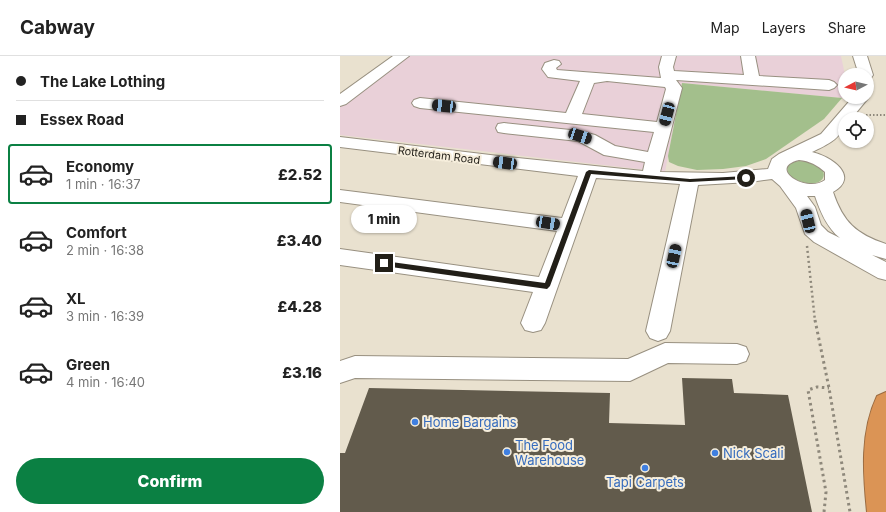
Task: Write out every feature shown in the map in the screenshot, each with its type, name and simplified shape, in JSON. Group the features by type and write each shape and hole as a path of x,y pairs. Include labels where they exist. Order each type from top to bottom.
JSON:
{"highway":[{"path":"882,512 876,451 886,404"}],"street":[{"path":"340,101 402,56"},
{"path":"650,178 674,88 669,79 666,67 669,56"},
{"path":"748,56 752,81"},
{"path":"860,56 865,68"},
{"path":"554,64 550,66 549,69 553,74 595,78 752,81 829,85"},
{"path":"572,118 588,79 595,78"},
{"path":"420,103 663,128"},
{"path":"855,104 827,138 790,156 779,163 776,168 782,179 805,207 808,221 812,229 821,237 886,272"},
{"path":"504,128 580,136 589,139 610,151 656,158"},
{"path":"826,163 827,138"},
{"name":"Rotterdam Road","path":"340,142 650,178 690,180 782,179"},
{"path":"782,179 799,189 812,191 823,190 830,186 834,181 835,175 826,163 808,156 790,156"},
{"path":"533,323 589,172"},
{"path":"658,331 690,180"},
{"path":"823,190 828,206 838,225 852,237 865,245 886,252"},
{"path":"340,196 570,226"},
{"path":"340,257 547,286"},
{"path":"340,372 356,367 630,370 665,353 737,354"}],"path":[{"path":"874,115 886,115"},
{"path":"806,243 813,310 850,512"},
{"path":"824,512 826,492 808,390 817,387 828,388"}],"shaded area":[{"path":"402,56 841,56 844,68 838,68 838,98 682,83 665,172 340,135 340,104"}],"green space":[{"path":"682,83 838,98 838,103 824,119 766,159 746,166 697,170 678,166 669,162 668,156"},
{"path":"799,161 812,163 820,167 824,172 823,178 819,182 812,184 801,182 788,175 787,167 793,162"}],"building":[{"path":"682,378 732,379 734,393 788,395 812,512 340,512 340,453 345,453 369,388 610,393 609,423 685,425"}],"place":[{"name":"Home Bargains","path":"415,422"},
{"name":"The Food Warehouse","path":"507,452"},
{"name":"Nick Scali","path":"715,453"},
{"name":"Tapi Carpets","path":"645,468"}],"route":[{"path":"384,263 547,286 589,172 690,180 746,178"}]}
